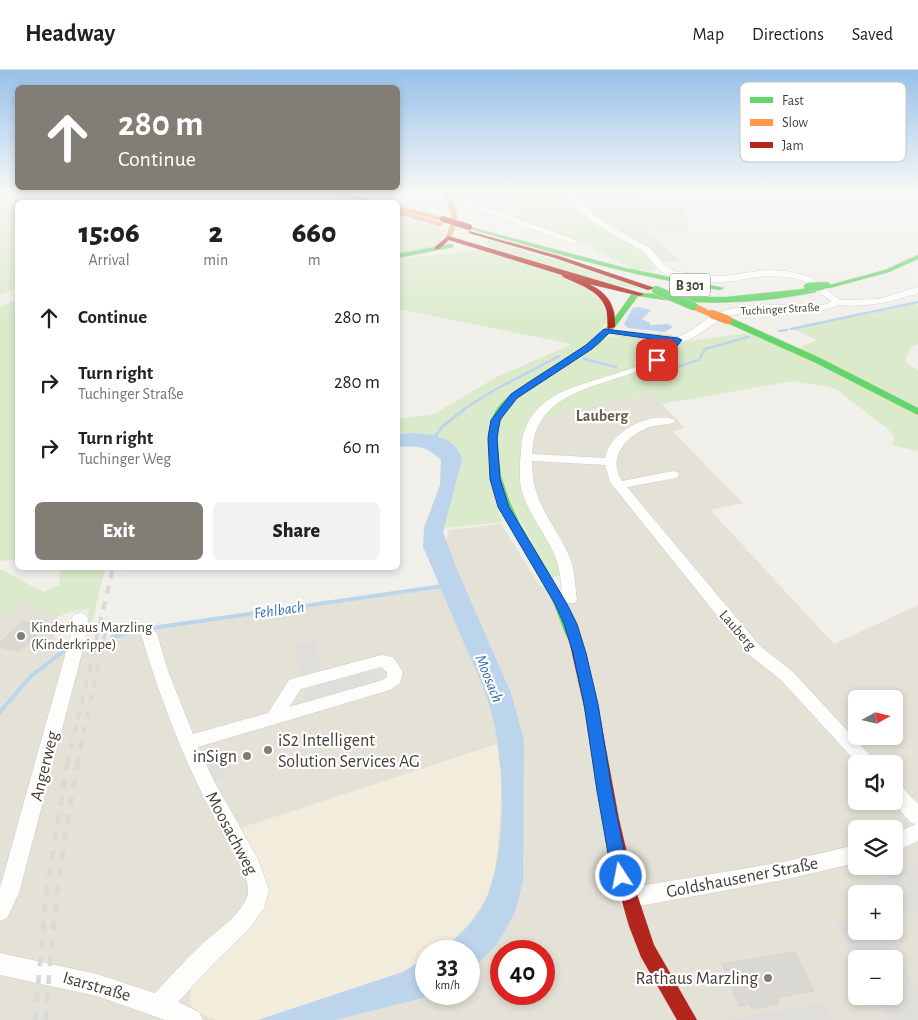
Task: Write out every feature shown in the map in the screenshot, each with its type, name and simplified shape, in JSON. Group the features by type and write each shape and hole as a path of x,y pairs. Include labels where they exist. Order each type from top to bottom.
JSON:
{"main road":[{"path":"444,242 448,235"},
{"name":"B 301","path":"490,235 653,289"},
{"name":"B 301","path":"493,235 641,276 705,287 766,290 828,286 887,271 918,257"},
{"name":"B 301","path":"444,242 486,249"},
{"name":"B 301","path":"400,256 422,253 444,242 464,245 486,249 636,294 681,299 702,300 765,296 810,288"},
{"name":"B 301","path":"576,258 653,289"},
{"path":"552,269 588,285 604,297 612,312 609,329"},
{"path":"653,289 817,360 918,412"},
{"path":"636,294 609,329 589,347 514,396 500,412 495,420 493,438 495,479 506,514 561,604 571,626 591,704 621,876 658,974 675,1003 688,1020"}],"street":[{"path":"557,235 576,242"},
{"name":"Tuchinger Straße","path":"570,600 564,560 530,498 526,476 529,431 539,412 566,394 657,360 667,353 678,340 688,337 711,320 730,312 819,308 831,306 836,302 832,296 807,279 792,274 765,273 708,280 679,275 662,268 647,250 621,235"},
{"path":"836,302 862,304 918,290"},
{"path":"609,329 678,340"},
{"path":"527,457 610,462 617,444 630,430 650,422 669,421"},
{"name":"Lauberg","path":"610,462 612,474 619,485 754,650 787,676 861,755"},
{"path":"619,485 673,475"},
{"name":"Moosachweg","path":"149,634 160,671 187,743 206,785 251,865 259,890 257,901 242,922 206,955 160,1005"},
{"name":"Angerweg","path":"0,911 9,893 77,635"},
{"path":"187,743 393,683 396,679 395,669 387,661 381,661 295,684 274,717"},
{"path":"903,800 918,817"},
{"path":"903,838 918,832"},
{"name":"Goldshausener Straße","path":"628,898 783,871 848,856"},
{"name":"Isarstraße","path":"0,964 95,983 160,1005 191,1020"}],"shaded area":[{"path":"625,235 655,235 679,260 660,262"},
{"path":"653,395 685,428 672,431 743,503 710,510 834,644 918,605 918,1020 0,1020 0,617 22,601 58,617 51,631 66,655 88,651 112,637 436,589 449,530 501,524 540,586 555,584 564,598 562,575 548,540 530,510 522,458 524,431 534,413 554,417 606,401"},
{"path":"314,641 322,670 301,675 294,645"},
{"path":"373,667 379,681 307,701 302,686"},
{"path":"497,744 502,786 498,848 494,873 486,899 469,924 452,940 415,940 415,965 403,972 258,1020 216,1020 199,1013 191,1005 191,987 262,905 237,829"},
{"path":"215,755 226,777 214,782 203,760"},
{"path":"918,865 918,911 903,914 903,885 872,885 870,881 888,878 886,875 903,875 903,868"},
{"path":"848,920 848,940 888,940 894,950 850,950 835,922"},
{"path":"903,966 918,991 918,1020 889,1020 881,1005 903,1005"},
{"path":"823,1003 832,1020 728,1020"}],"green space":[{"path":"0,235 15,235 15,289 0,295"},
{"path":"400,235 444,235 440,242 434,246 412,253 400,254"},
{"path":"562,235 622,235 644,251 657,270 639,272 587,245"},
{"path":"490,240 645,290 611,284 500,251 484,244"},
{"path":"479,250 564,277 594,293 605,309 607,321 597,337 498,410 493,481 494,495 503,522 444,528 462,460 411,433 400,434 400,419 434,414 495,378 572,344 400,309 400,259"},
{"path":"15,300 15,559 0,561 0,307"},
{"path":"914,304 918,306 918,344 911,346 905,361 918,371 918,407 799,348 817,340 794,329"},
{"path":"748,333 779,345 918,415 918,451 893,445 892,442 895,439 888,429 836,389 793,381 662,404 653,395 606,401 553,417 534,413 524,431 522,458 530,510 558,556 562,575 551,578 498,478 497,419 511,401 608,337 625,336 667,344"},
{"path":"0,569 43,592 59,585 61,570 105,570 90,631 84,632 89,609 69,612 58,617 22,601 0,617"}],"water":[{"path":"639,307 651,310 642,319 650,323 650,325 668,324 673,327 665,332 628,328 624,324 633,308"},
{"name":"Moosach","path":"400,434 427,434 449,441 459,452 462,460 443,532 456,567 511,693 524,740 523,881 515,913 499,940 490,940 490,951 480,962 480,940 453,940 465,929 482,907 493,880 501,834 500,758 492,715 484,690 423,547 424,528 440,485 441,460 426,449 400,447"},
{"path":"415,965 415,1000 335,1020 258,1020 403,972"}],"building":[{"name":"Kinderhaus Marzling (Kinderkrippe)","path":"23,621 45,628 18,652 0,647 0,642"},
{"name":"Rathaus Marzling","path":"795,952 814,991 776,998 779,1004 752,1009 750,1004 739,1006 722,964"}],"waterway":[{"path":"791,329 918,302"},
{"path":"779,331 787,330"},
{"path":"639,370 676,367 699,360 705,349 748,337"},
{"path":"464,409 491,392 559,356"},
{"path":"584,359 616,367"},
{"path":"434,438 443,426 466,408"},
{"name":"Fehlbach","path":"112,637 138,630 443,586"},
{"name":"Fehlbach","path":"0,712 31,676 69,647"}],"railway":[{"path":"67,765 113,570"},
{"path":"77,765 106,628"},
{"path":"35,1020 46,895 67,764"},
{"path":"46,1020 57,892 78,764"}],"traffic: fast":[{"path":"498,235 625,270 720,288"},
{"path":"400,256 451,246"},
{"path":"830,286 887,271 918,257"},
{"path":"808,287 827,285"},
{"path":"656,290 693,306"},
{"path":"640,294 705,300 770,296 813,290"},
{"path":"575,640 566,615 527,547 504,500 496,476 493,429 500,412 512,398 596,342 636,294"},
{"path":"728,320 817,360 918,412"}],"traffic: slow":[{"path":"693,306 712,314"},
{"path":"712,314 728,320"}],"traffic: jam":[{"path":"482,235 557,257 651,288"},
{"path":"437,248 448,238 591,282 640,294"},
{"path":"565,276 600,293 610,307 612,316 611,327"},
{"path":"575,640 592,711 611,819 627,891 648,951 688,1020"}],"place":[{"name":"Kinderhaus Marzling (Kinderkrippe)","path":"21,636"},
{"name":"iS2 Intelligent Solution Services AG","path":"268,750"},
{"name":"inSign","path":"247,756"},
{"name":"Rathaus Marzling","path":"768,978"}],"district":[{"name":"Lauberg","path":"602,415"}],"route":[{"path":"621,876 591,704 579,653 570,624 561,604 506,514 495,479 493,428 500,412 514,396 589,347 607,331 664,340 678,340 667,353 657,360"}]}
